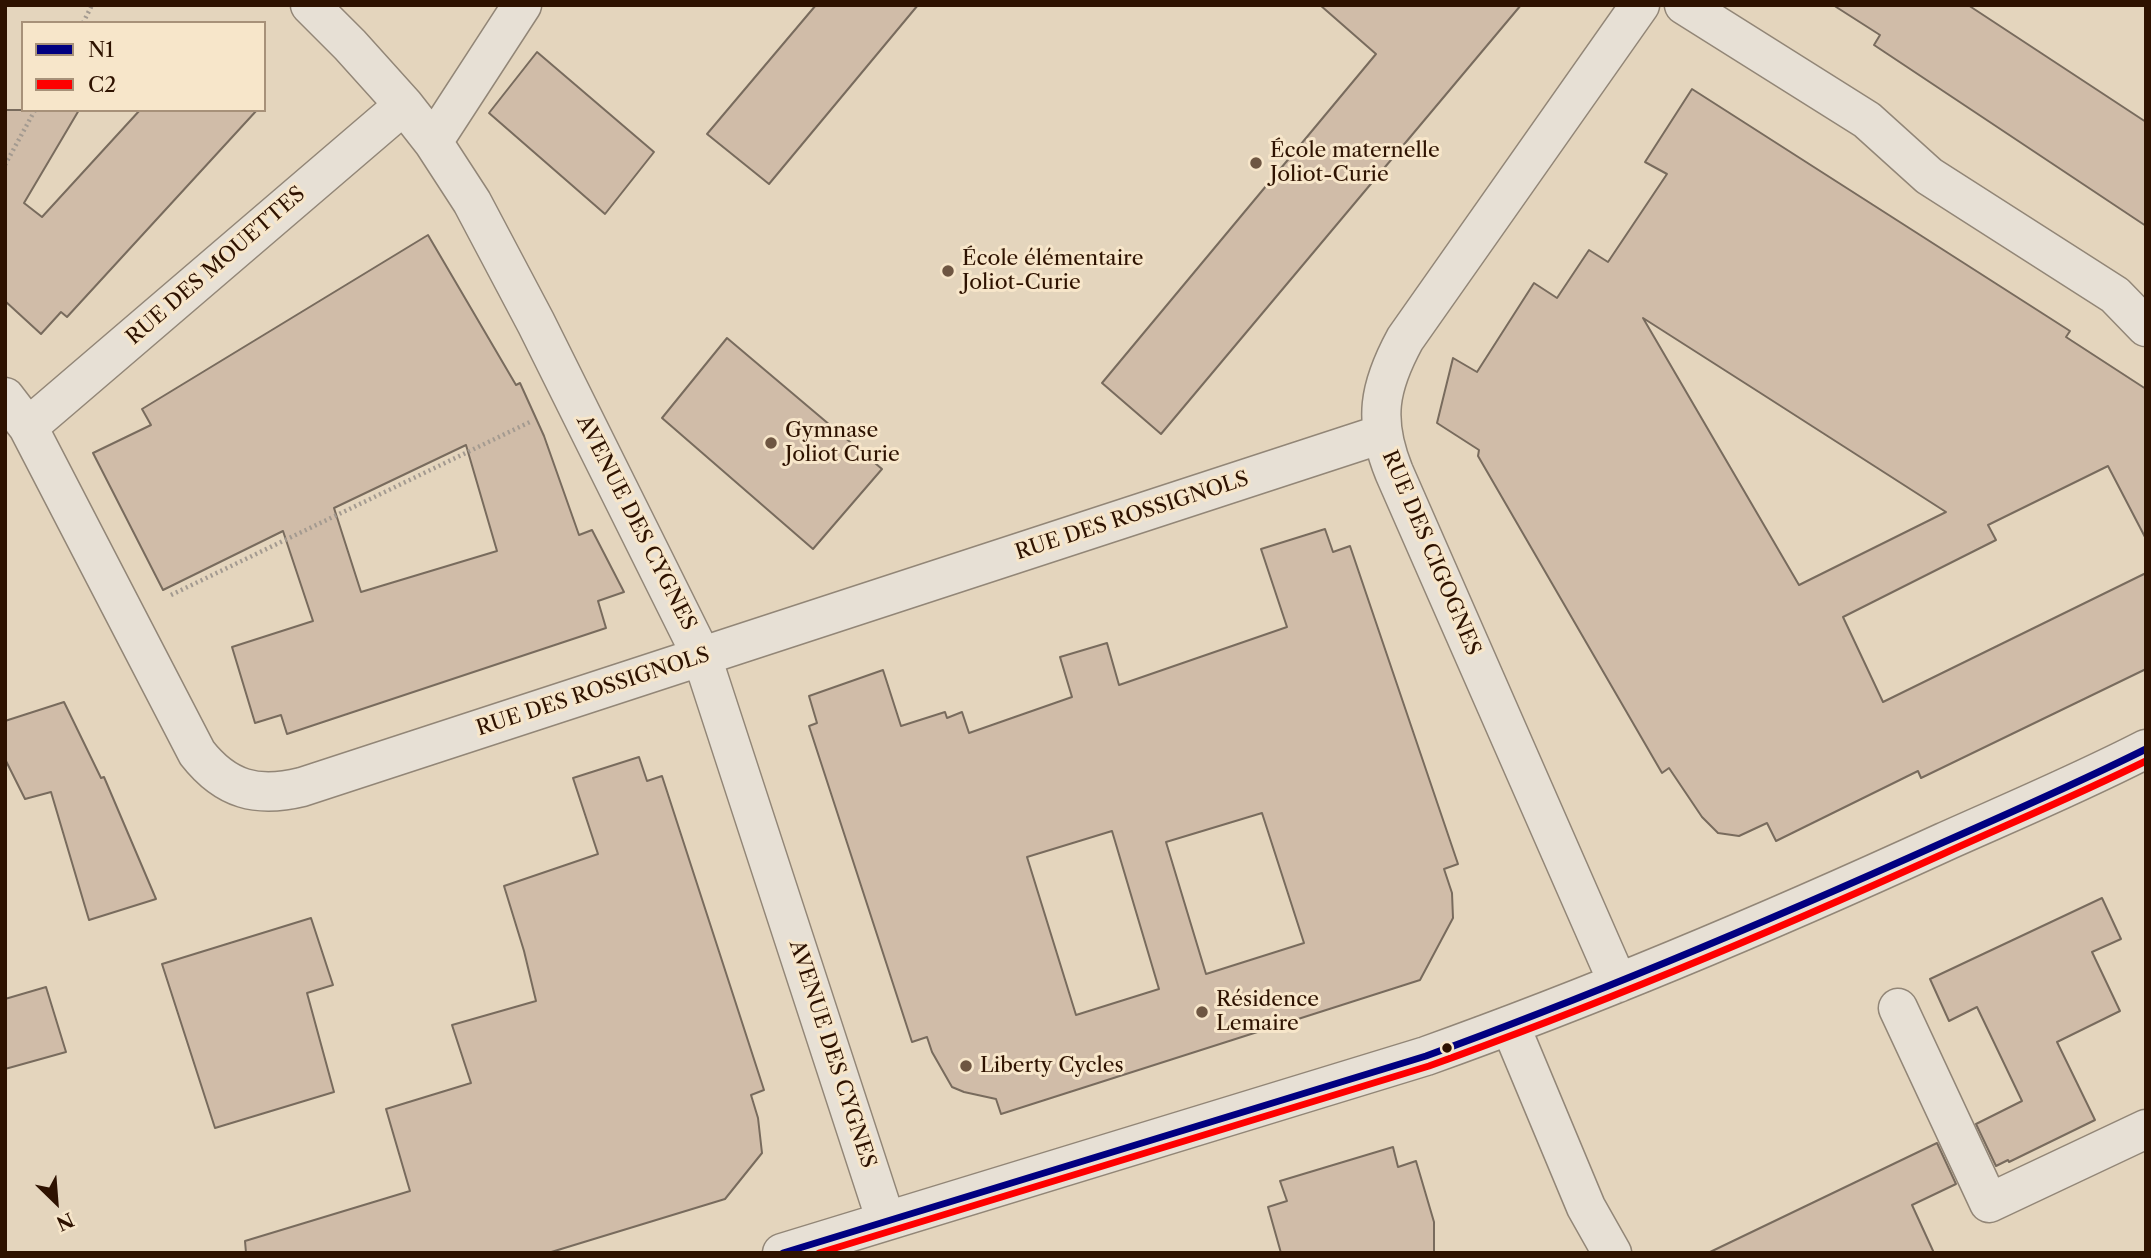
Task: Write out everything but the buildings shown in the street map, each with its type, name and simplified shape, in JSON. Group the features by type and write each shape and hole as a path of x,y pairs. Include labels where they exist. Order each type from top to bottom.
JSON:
{"street":[{"name":"AVENUE DES CYGNES","path":"310,5 366,61 433,142 492,239 702,657 867,1235"},
{"path":"433,142 522,5"},
{"name":"RUE DES CIGOGNES","path":"1618,983 1385,451 1380,411 1383,388 1392,363 1405,340 1640,5"},
{"path":"1684,5 1867,120 1914,165 2115,295 2146,327"},
{"name":"RUE DES MOUETTES","path":"28,427 404,105"},
{"name":"RUE DES ROSSIGNOLS","path":"5,397 28,427 197,753 226,780 263,793 302,787 1382,434"},
{"path":"782,1253 867,1235 1413,1060 1510,1025 1773,920 2146,749"},
{"path":"1898,1008 1989,1203 2146,1129"},
{"path":"1510,1025 1586,1207 1612,1253"}],"path":[{"path":"84,21 92,5"},
{"path":"5,165 34,112"},
{"path":"126,616 575,401"}],"transit line":[{"name":"N1","path":"783,1253 1426,1056 1751,927 2146,749"},
{"name":"C2","path":"819,1253 1429,1066 1494,1042 1624,992 1880,883 2146,761"}],"place":[{"name":"École maternelle Joliot-Curie","path":"1256,163"},
{"name":"École élémentaire Joliot-Curie","path":"948,271"},
{"name":"Gymnase Joliot Curie","path":"771,443"},
{"name":"Résidence Lemaire","path":"1202,1012"},
{"name":"Liberty Cycles","path":"966,1066"}]}
